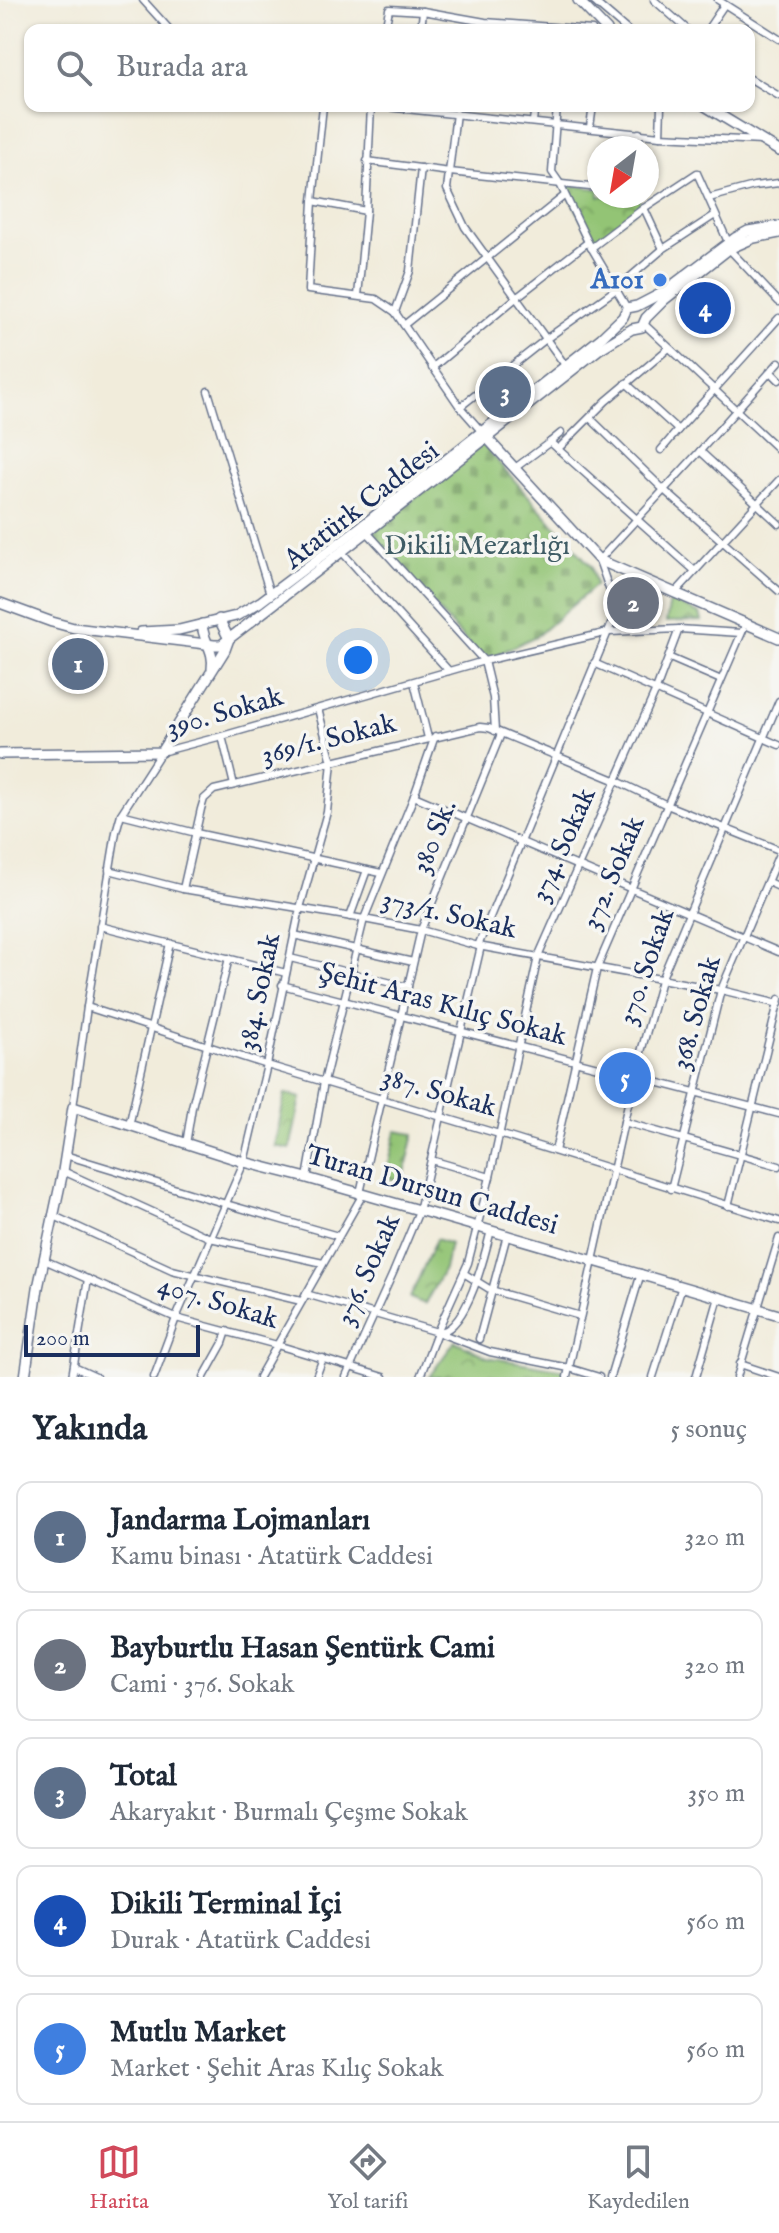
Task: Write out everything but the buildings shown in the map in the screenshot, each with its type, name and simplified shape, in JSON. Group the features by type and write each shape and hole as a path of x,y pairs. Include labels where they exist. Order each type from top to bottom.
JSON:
{"main road":[{"path":"578,0 600,24"},
{"path":"715,112 779,151"},
{"name":"Atatürk Caddesi","path":"0,603 52,622 97,631 221,645 367,532 601,338 629,311 662,293 748,231 779,226"},
{"name":"Atatürk Caddesi","path":"97,631 132,633 179,630 236,616 270,595 598,350 632,329 639,329 664,300 728,246 779,233"},
{"path":"632,329 626,326 629,311 645,312 645,321"},
{"path":"484,434 599,560 675,593 744,629 779,638"},
{"path":"0,754 161,752 225,650 229,639 219,619"},
{"path":"202,624 202,634 213,654 211,672"},
{"name":"Turan Dursun Caddesi","path":"73,1107 244,1162 491,1230 779,1315"},
{"name":"390. Sokak","path":"25,1377 73,1107"}],"street":[{"path":"143,0 164,24"},
{"path":"592,0 620,24"},
{"path":"654,0 681,24"},
{"path":"710,24 721,3 755,24"},
{"path":"386,24 389,9 423,11 476,24"},
{"path":"422,24 423,11"},
{"path":"755,24 779,39"},
{"path":"755,82 779,96"},
{"path":"322,112 308,290 376,299 395,312 460,407 484,434"},
{"path":"358,296 373,112"},
{"path":"448,112 660,136 762,141"},
{"path":"533,121 534,112"},
{"path":"556,112 552,172 589,245 629,311"},
{"path":"590,127 592,112"},
{"path":"660,136 661,112"},
{"path":"456,113 447,189 465,227 565,365"},
{"path":"367,161 587,186"},
{"path":"395,312 410,271 421,168"},
{"path":"659,198 697,173 728,246 779,302"},
{"path":"709,198 779,183"},
{"path":"404,325 564,196"},
{"path":"313,201 366,211"},
{"path":"432,368 516,298 644,208 663,249"},
{"path":"460,407 546,339 615,290 663,249 715,215"},
{"path":"771,295 779,294"},
{"path":"661,450 779,318"},
{"path":"645,321 669,348 779,450"},
{"path":"558,449 626,383 669,348"},
{"path":"599,560 779,362"},
{"path":"770,371 779,380"},
{"path":"626,383 678,430"},
{"path":"208,391 270,595"},
{"path":"590,418 664,490 779,591"},
{"path":"515,468 561,433"},
{"path":"550,442 695,571"},
{"path":"700,451 779,524"},
{"path":"675,593 779,480"},
{"path":"367,532 484,661 498,732 779,852"},
{"path":"341,551 449,671"},
{"name":"376. Sokak","path":"346,1377 419,1211 479,946 609,632 613,600 599,560"},
{"name":"374. Sokak","path":"420,1377 437,1332 465,1274 490,1177 538,957 670,658 679,629"},
{"name":"390. Sokak","path":"73,1107 116,832 121,814 161,752 484,661 609,632 744,629"},
{"name":"372. Sokak","path":"555,1151 597,968 744,629"},
{"path":"670,658 721,680"},
{"path":"594,663 779,745"},
{"path":"307,1178 324,1082 355,948 381,873 414,796 432,737 414,682"},
{"name":"370. Sokak","path":"567,1377 634,1077 661,980 779,701"},
{"name":"384. Sokak","path":"154,1377 176,1318 244,1162 300,908 327,812 332,762 318,709"},
{"name":"369/1. Sokak","path":"196,833 204,799 214,790 480,727 498,732"},
{"name":"380 Sk.","path":"277,1345 362,1194 421,930 498,732"},
{"path":"222,736 234,785"},
{"path":"414,796 779,952"},
{"path":"121,814 381,873"},
{"path":"183,889 196,833"},
{"name":"368. Sokak","path":"671,1189 721,990 779,852"},
{"name":"373/1. Sokak","path":"109,870 183,889 364,919 479,946 778,1002"},
{"path":"350,917 367,870"},
{"path":"768,882 779,887"},
{"path":"100,926 286,973"},
{"path":"294,935 413,962"},
{"path":"129,1126 170,943"},
{"path":"186,1144 192,1107 229,958"},
{"path":"290,958 408,987"},
{"name":"Şehit Aras Kılıç Sokak","path":"282,985 779,1114"},
{"path":"728,1206 778,1002"},
{"name":"387. Sokak","path":"87,1007 779,1221"},
{"path":"624,1122 779,1166"},
{"path":"65,1155 338,1236"},
{"path":"431,1160 490,1177"},
{"path":"63,1171 210,1238 323,1263"},
{"path":"52,1215 172,1270 301,1301"},
{"path":"437,1332 446,1332 454,1324 478,1282 491,1230"},
{"path":"479,1339 507,1235"},
{"path":"737,1377 779,1238"},
{"name":"407. Sokak","path":"44,1260 176,1318 383,1377"},
{"path":"610,1377 641,1273"},
{"path":"465,1274 491,1290 580,1316"},
{"path":"72,1377 88,1279"},
{"path":"653,1377 682,1286"},
{"path":"306,1294 437,1332 490,1352 599,1377"},
{"path":"696,1377 719,1297"},
{"path":"204,1377 227,1331"},
{"path":"259,1377 277,1345"},
{"path":"316,1377 323,1358"},
{"path":"740,1364 779,1377"},
{"path":"74,1367 96,1377"}],"green space":[{"path":"563,184 587,187 587,208 638,208 594,242"},
{"name":"Dikili Mezarlığı","path":"482,444 591,566 596,585 538,635 484,661 370,535"},
{"path":"670,601 700,614 702,621 666,622"},
{"path":"285,1094 301,1098 290,1149 275,1146"},
{"path":"396,1131 414,1134 403,1181 386,1178"},
{"path":"436,1239 450,1244 444,1269 425,1304 410,1298"},
{"path":"455,1341 487,1357 566,1370 564,1377 429,1377"}],"place":[{"name":"A101","path":"660,280"},
{"name":"Dikili Terminal İçi","path":"705,308"},
{"name":"Total","path":"505,392"},
{"name":"Bayburtlu Hasan Şentürk Cami","path":"633,603"},
{"name":"Jandarma Lojmanları","path":"78,664"},
{"name":"Mutlu Market","path":"625,1078"}]}
